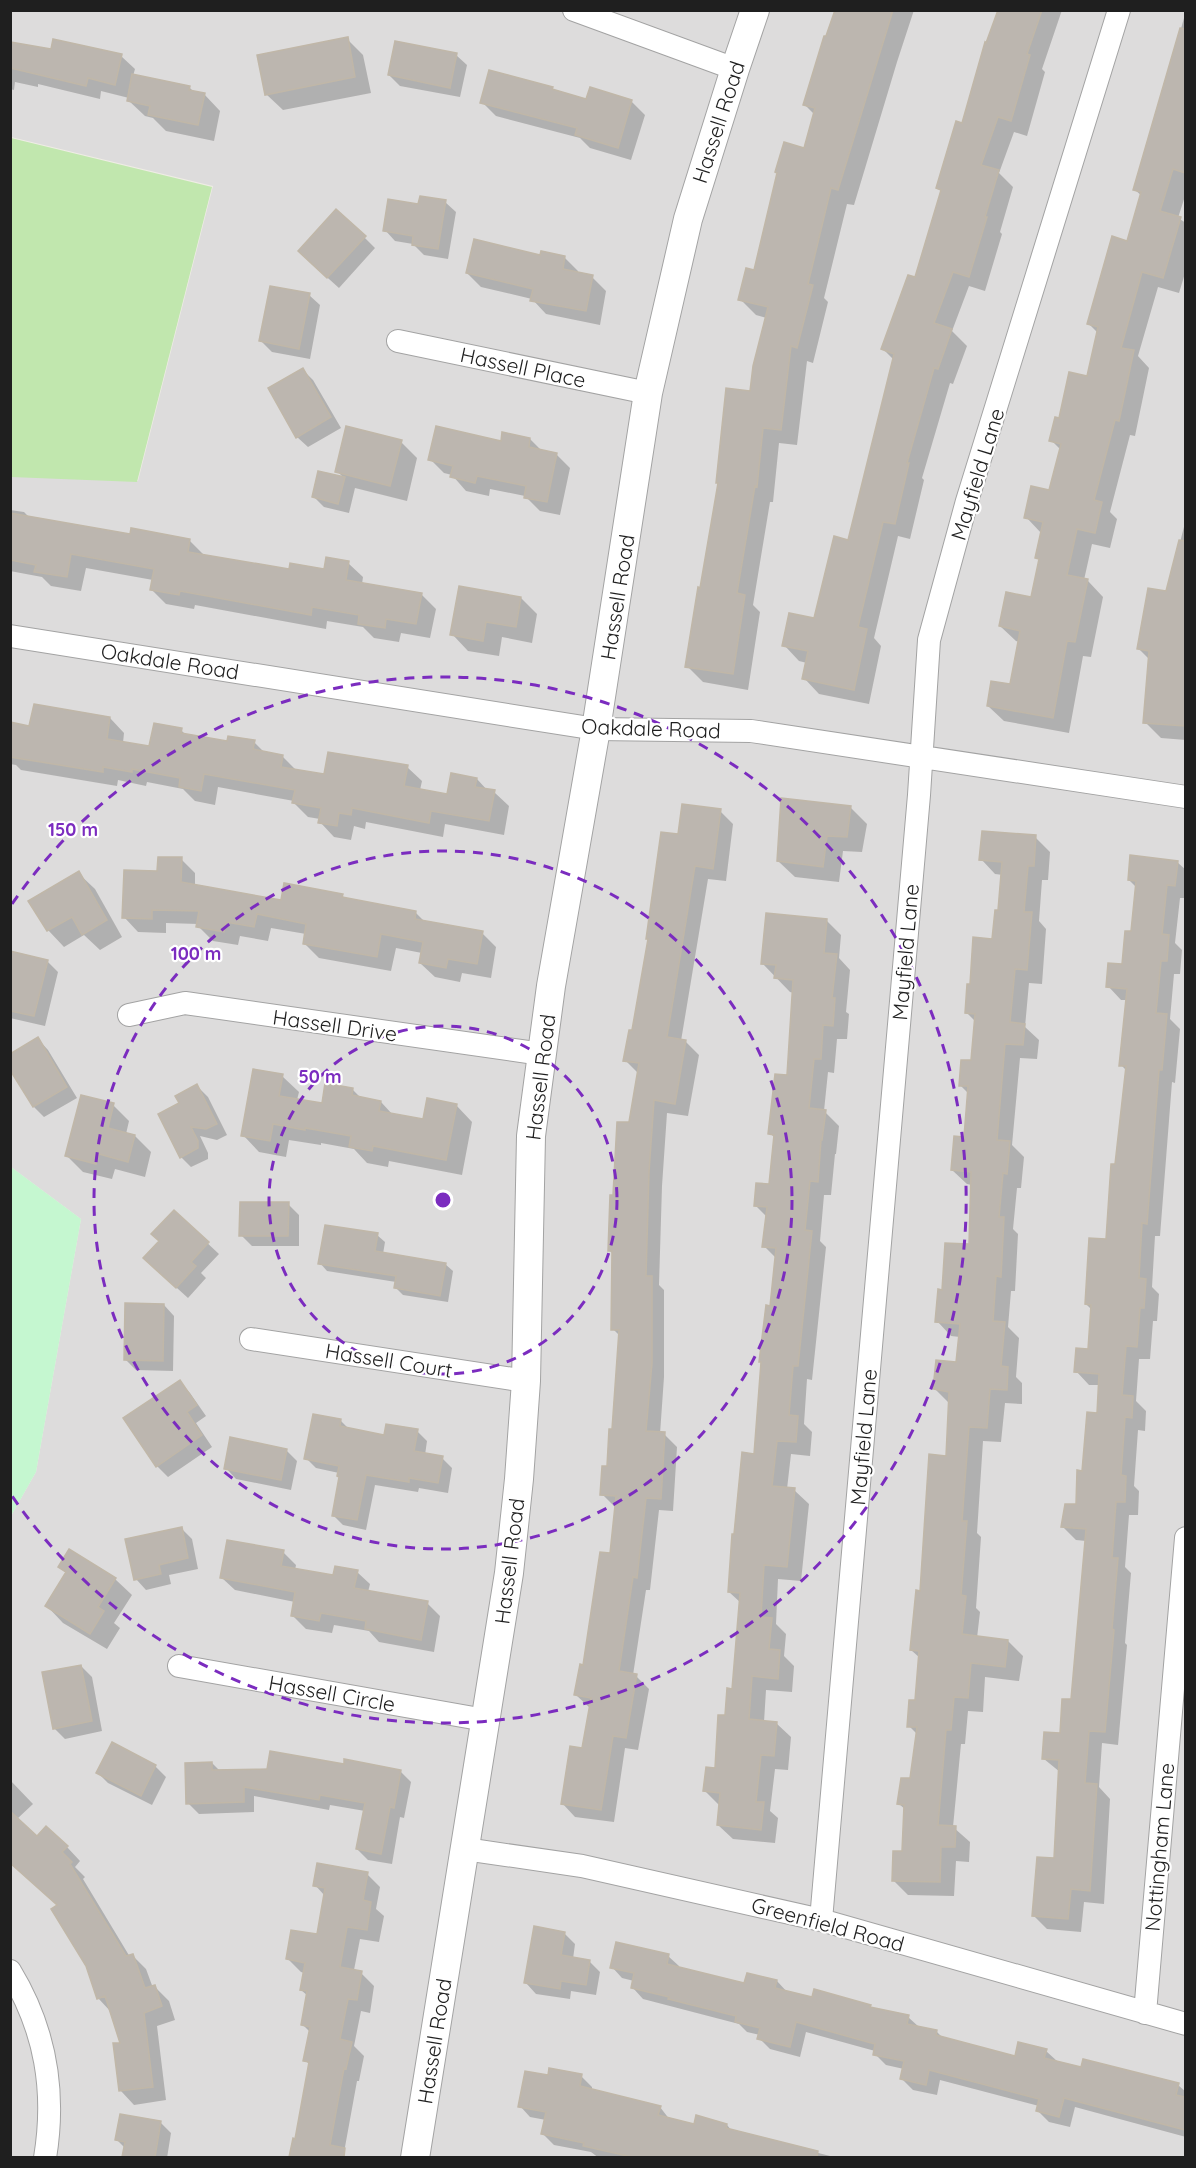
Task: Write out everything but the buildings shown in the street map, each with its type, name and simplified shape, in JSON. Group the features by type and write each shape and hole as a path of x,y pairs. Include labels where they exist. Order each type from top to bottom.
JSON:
{"street":[{"path":"574,10 735,69"},
{"name":"Hassell Road","path":"415,2157 510,1573 526,1381 531,1136 551,986 596,729 648,393 688,219 755,10"},
{"name":"Mayfield Lane","path":"821,1920 922,758 929,640 967,501 1119,10"},
{"name":"Hassell Place","path":"398,341 648,393"},
{"name":"Oakdale Road","path":"10,636 596,729 751,731 1185,797"},
{"name":"Hassell Drive","path":"129,1015 185,1004 542,1054"},
{"name":"Hassell Court","path":"251,1339 526,1381"},
{"name":"Nottingham Lane","path":"1145,2013 1185,1538"},
{"name":"Hassell Circle","path":"179,1666 485,1720"},
{"name":"Greenfield Road","path":"465,1849 582,1866 821,1920 1185,2024"},
{"path":"10,1971 33,2018 47,2065 51,2110 45,2157"}],"shaded area":[{"path":"11,11 1185,11 1185,2157 11,2157 11,1516 36,1472 81,1219 11,1167 11,476 138,481 213,186 11,137"}],"green space":[{"path":"11,138 212,187 137,482 11,477"},
{"path":"11,1167 81,1219 36,1472 11,1516"}]}
